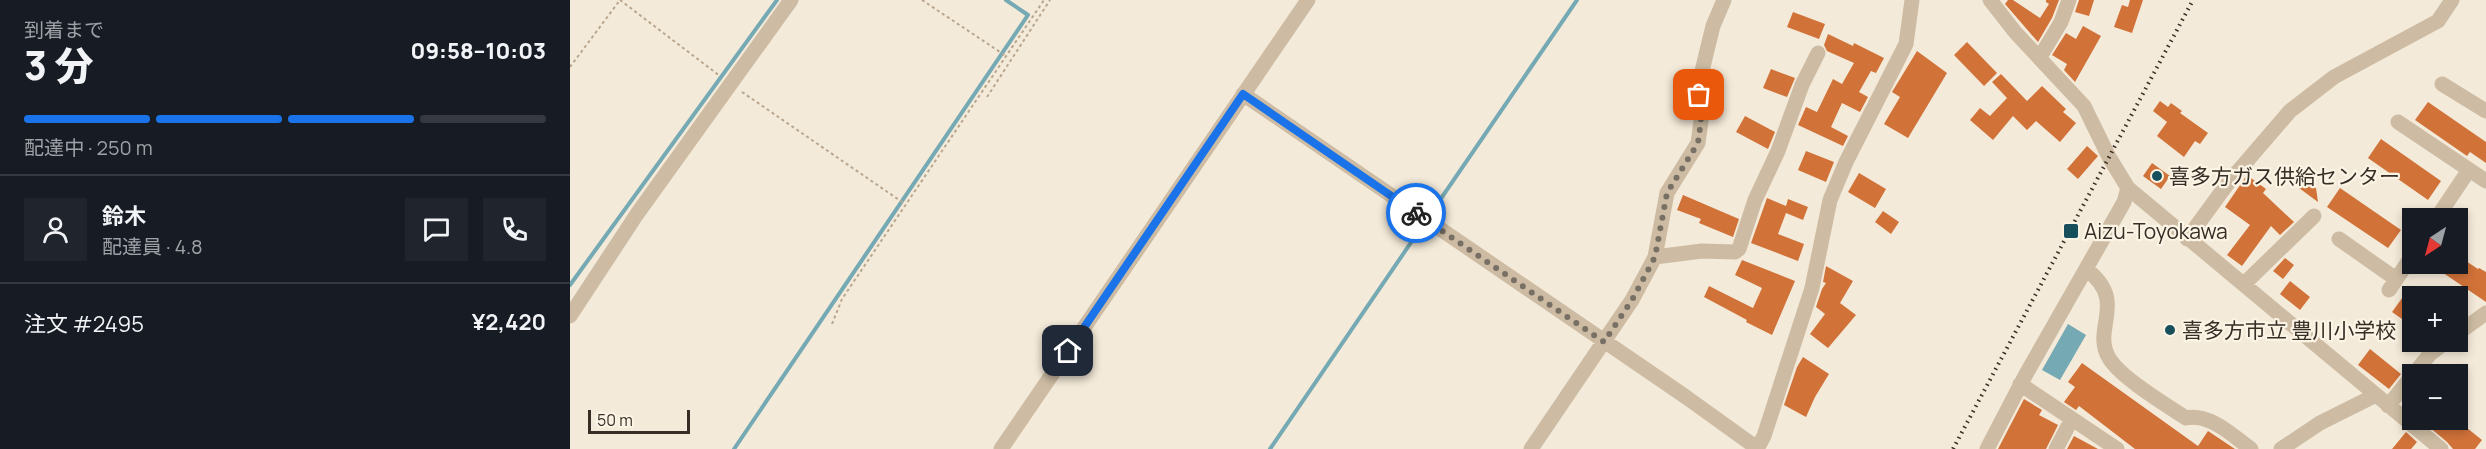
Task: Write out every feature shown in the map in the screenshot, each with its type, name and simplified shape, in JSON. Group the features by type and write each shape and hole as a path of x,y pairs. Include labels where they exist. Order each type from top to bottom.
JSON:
{"street":[{"path":"570,315 637,214 791,0"},
{"path":"1001,449 1308,0"},
{"path":"1531,449 1632,300 1655,257 1667,193 1698,143 1701,121 1701,75 1713,27 1724,0"},
{"path":"1243,94 1757,449 1764,436 1812,288 1830,200 1846,162 1906,44 1912,0"},
{"path":"1990,0 2015,32 2084,106 2109,157 2128,188 2441,449"},
{"path":"2040,57 2061,22 2069,0"},
{"path":"2187,239 2228,183 2290,111 2334,77 2438,21 2452,0"},
{"path":"1655,257 1702,251 1735,252 1739,249 1755,200 1778,151 1802,85 1818,52"},
{"path":"2442,84 2486,111"},
{"path":"2398,122 2486,181"},
{"path":"2443,208 2469,170"},
{"path":"1987,449 2020,384 2124,202 2128,188"},
{"path":"2244,284 2314,216"},
{"path":"2339,239 2393,284 2402,271"},
{"path":"2086,269 2094,276 2106,297 2109,309 2104,347 2115,366 2186,418 2192,417 2214,422 2251,449"},
{"path":"2468,326 2486,313"},
{"path":"2421,364 2433,352"},
{"path":"2020,384 2117,449"},
{"path":"2388,406 2402,388"},
{"path":"2281,449 2320,423 2376,395"},
{"path":"2056,449 2072,419"}],"path":[{"path":"570,67 620,0 732,85 906,205"},
{"path":"922,0 1006,56"},
{"path":"832,324 842,299 1044,0"},
{"path":"987,97 1050,0"}],"water":[{"path":"2068,324 2086,335 2060,380 2042,370"}],"building":[{"path":"2008,0 2013,0 2040,18 2049,4 2046,0 2059,0 2038,42 2005,4"},
{"path":"2079,0 2094,0 2089,16 2075,12"},
{"path":"2130,0 2143,0 2132,33 2114,27 2122,5 2128,7"},
{"path":"1793,12 1825,24 1819,39 1787,27"},
{"path":"2083,26 2101,36 2075,82 2064,70 2067,64 2052,55 2066,33 2076,39"},
{"path":"1828,34 1853,46 1854,43 1884,58 1876,73 1871,71 1859,92 1868,97 1860,112 1842,103 1831,127 1848,136 1843,146 1798,125 1806,107 1817,112 1833,79 1842,84 1854,63 1827,51 1824,45"},
{"path":"1967,42 1997,73 1984,86 1954,55"},
{"path":"1917,51 1947,73 1908,138 1884,124 1900,97 1892,92"},
{"path":"1771,69 1795,78 1787,97 1763,88"},
{"path":"2001,74 2027,101 2042,86 2066,109 2063,112 2076,123 2060,142 2036,121 2027,130 2013,116 1993,140 1970,120 1980,108 1990,116 2007,98 1992,82"},
{"path":"2160,101 2168,107 2171,103 2182,111 2180,113 2208,133 2200,144 2195,141 2184,157 2157,136 2167,122 2153,111"},
{"path":"2428,102 2486,142 2486,163 2470,152 2467,156 2415,120"},
{"path":"1745,116 1775,132 1768,149 1736,132"},
{"path":"2381,139 2441,181 2428,200 2368,158"},
{"path":"2087,146 2098,156 2078,179 2067,169"},
{"path":"1806,151 1834,162 1826,182 1798,170"},
{"path":"2152,163 2170,176 2161,189 2143,176"},
{"path":"1859,173 1886,189 1875,208 1848,192"},
{"path":"2247,175 2266,189 2263,193 2294,222 2280,235 2271,226 2242,266 2227,255 2250,225 2225,207"},
{"path":"2306,179 2316,188 2318,202 2299,188"},
{"path":"2340,188 2401,230 2388,248 2327,207"},
{"path":"1683,195 1739,219 1733,237 1699,223 1701,219 1677,210"},
{"path":"1767,198 1786,206 1788,199 1808,207 1803,220 1786,213 1778,234 1804,244 1798,261 1751,243"},
{"path":"1883,211 1899,222 1891,234 1875,222"},
{"path":"2285,258 2294,265 2283,279 2273,271"},
{"path":"1742,260 1795,281 1772,335 1704,297 1709,286 1753,308 1762,288 1735,275"},
{"path":"2468,262 2486,272 2486,302 2468,290 2468,286 2462,286 2445,274 2468,274"},
{"path":"1826,266 1853,281 1840,303 1856,315 1828,348 1810,334 1825,314 1816,307 1826,283 1823,282"},
{"path":"2290,281 2310,297 2300,310 2280,294"},
{"path":"2402,298 2402,319 2392,312"},
{"path":"2370,349 2401,374 2389,389 2358,365"},
{"path":"1803,357 1829,374 1806,417 1784,405 1797,367"},
{"path":"2082,363 2198,446 2208,431 2235,449 2135,449 2079,406 2076,410 2064,402 2075,387 2068,382"},
{"path":"2024,399 2042,410 2039,415 2058,425 2046,449 1998,449"},
{"path":"2468,429 2482,440 2475,449 2453,449 2433,430"},
{"path":"2406,432 2417,442 2411,449 2392,449"},
{"path":"2074,436 2098,449 2067,449"}],"waterway":[{"path":"570,285 777,0"},
{"path":"734,449 1028,15 1006,0"},
{"path":"1429,216 1577,0"},
{"path":"1270,449 1425,222"}],"railway":[{"path":"1953,449 2193,0"}],"way so far":[{"path":"1416,213 1604,342 1632,300 1655,257 1667,193 1698,143 1701,121 1699,95"}],"place":[{"name":"喜多方ガス供給センター","path":"2157,176"},
{"name":"Aizu-Toyokawa","path":"2071,231"},
{"name":"喜多方市立 豊川小学校","path":"2170,330"}],"route":[{"path":"1068,351 1243,94 1416,213"}]}
